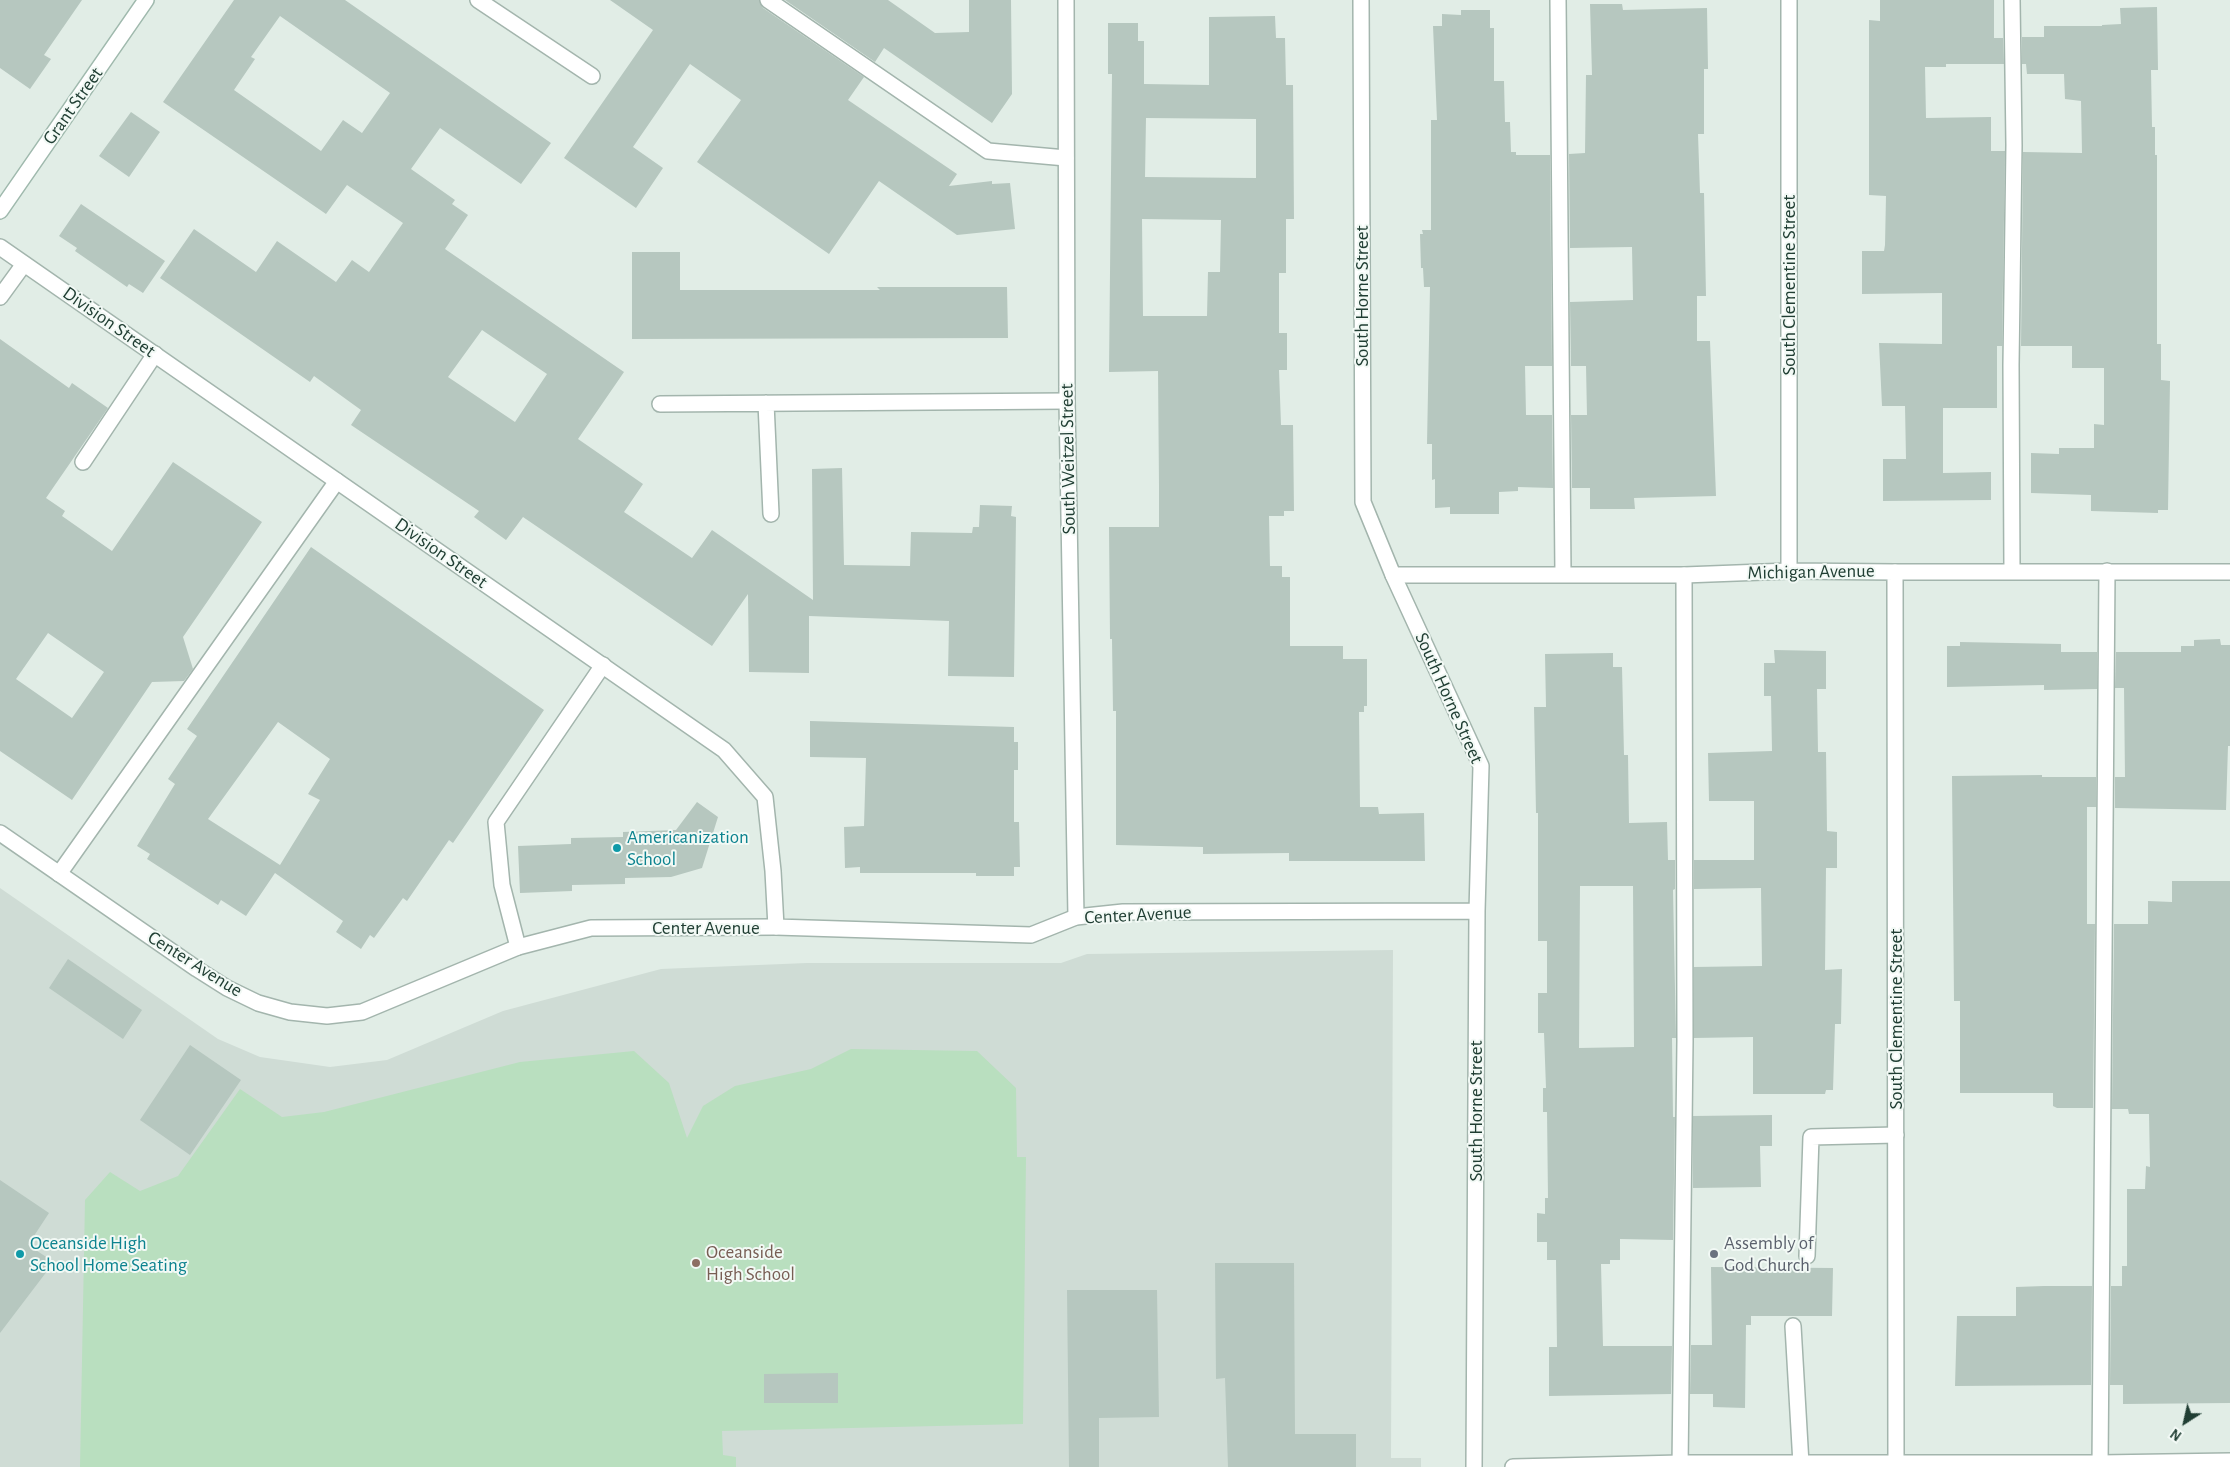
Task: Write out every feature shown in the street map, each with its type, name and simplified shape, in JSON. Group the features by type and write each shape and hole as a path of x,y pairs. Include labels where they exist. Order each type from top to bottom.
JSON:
{"street":[{"name":"Grant Street","path":"0,211 146,0"},
{"path":"478,0 592,76"},
{"path":"768,0 988,151 1066,158"},
{"name":"South Weitzel Street","path":"1066,0 1067,401 1076,917"},
{"name":"South Horne Street","path":"1361,0 1363,502 1392,575 1481,766 1477,911 1474,1467"},
{"path":"1558,0 1563,574"},
{"name":"South Clementine Street","path":"1789,0 1789,571"},
{"path":"2012,0 2014,144 2011,365 2012,571"},
{"name":"Division Street","path":"0,247 724,750 765,798 773,871 776,927"},
{"path":"0,297 24,264"},
{"path":"83,462 155,354"},
{"path":"660,404 1067,401"},
{"path":"766,403 771,514"},
{"path":"59,874 337,481"},
{"name":"Michigan Avenue","path":"1392,575 1684,575 1789,571 2230,572"},
{"path":"2100,1465 2107,571"},
{"name":"South Clementine Street","path":"1894,572 1896,1465"},
{"path":"1680,1465 1685,1041 1684,575"},
{"path":"518,947 502,885 496,822 603,665"},
{"name":"Center Avenue","path":"0,833 227,988 258,1002 290,1012 327,1016 362,1012 518,947 591,928 776,927 1032,936 1076,917 1123,912 1477,911"},
{"path":"1807,1256 1812,1137 1896,1135"},
{"path":"1792,1326 1801,1464"},
{"path":"1514,1467 1801,1464 2100,1465 2210,1464 2230,1461"}],"shaded area":[{"name":"Oceanside High School","path":"0,888 218,1039 260,1057 330,1067 387,1060 503,1011 661,969 807,963 1061,963 1087,954 1393,950 1391,1458 1421,1458 1421,1467 0,1467"}],"green space":[{"path":"851,1049 977,1051 1016,1088 1017,1157 1026,1157 1023,1424 722,1431 723,1455 736,1457 736,1467 80,1467 85,1200 110,1172 140,1191 178,1176 240,1089 282,1117 324,1112 520,1062 634,1051 669,1083 687,1138 703,1106 735,1086 811,1069"}],"building":[{"path":"0,0 82,0 44,55 51,59 30,89 0,68"},
{"path":"234,0 345,0 551,143 521,184 440,128 411,169 455,200 452,204 468,215 445,249 624,372 578,439 643,484 624,512 692,558 712,530 813,600 812,469 842,468 844,565 910,566 911,532 972,533 973,527 979,527 980,505 1012,506 1011,516 1016,517 1014,677 948,676 949,621 809,616 809,673 749,672 748,594 712,646 523,517 506,540 474,517 479,511 351,425 361,410 314,376 310,382 160,278 194,229 256,272 277,241 336,282 352,260 369,272 403,223 347,185 326,214 163,102","holes":["280,16 390,93 362,133 343,120 321,151 234,90 255,59 251,57","482,330 547,374 515,422 448,377"]},
{"path":"610,0 759,0 763,8 864,77 848,100 957,174 949,186 992,181 992,184 1010,183 1015,229 957,235 879,181 829,254 697,162 741,100 690,64 633,147 663,168 636,208 564,158 653,30"},
{"path":"785,0 888,0 935,33 969,32 969,0 1011,0 1012,94 992,123 884,48 875,62"},
{"path":"1880,0 1994,0 1994,38 2003,38 2004,64 1946,64 1946,67 1925,67 1926,118 1991,117 1991,151 2005,151 2002,346 1997,346 1997,408 1943,408 1943,473 1991,472 1991,500 1883,501 1883,459 1906,459 1905,406 1882,406 1879,343 1942,344 1942,293 1862,294 1862,251 1884,251 1885,245 1886,196 1869,195 1869,20 1880,21"},
{"path":"1590,4 1622,4 1623,10 1707,8 1708,69 1704,69 1704,134 1698,134 1700,193 1704,193 1706,296 1697,296 1697,341 1710,341 1716,496 1634,498 1635,509 1590,509 1590,488 1572,488 1571,415 1587,415 1586,366 1571,366 1570,302 1633,300 1632,247 1570,248 1569,154 1585,153 1586,75 1592,75"},
{"path":"2157,7 2158,70 2151,70 2152,127 2155,127 2155,155 2157,155 2157,344 2161,344 2161,380 2170,381 2168,510 2158,510 2158,513 2091,511 2091,495 2031,493 2031,453 2059,454 2059,448 2094,448 2094,424 2104,425 2104,368 2072,368 2072,346 2021,346 2023,152 2082,153 2081,101 2065,99 2064,74 2027,74 2026,64 2022,64 2022,37 2044,37 2044,26 2102,26 2121,24 2120,8"},
{"path":"1461,10 1490,10 1490,28 1494,28 1494,81 1504,81 1505,122 1510,122 1511,152 1516,152 1516,155 1550,155 1552,366 1525,366 1526,415 1552,415 1553,488 1518,487 1518,491 1499,492 1499,514 1450,514 1450,507 1435,508 1435,479 1432,480 1432,444 1427,444 1430,287 1424,287 1423,268 1421,268 1420,234 1423,234 1422,230 1431,230 1431,120 1437,120 1433,26 1442,26 1442,14 1461,15"},
{"path":"1275,16 1276,38 1285,38 1286,85 1293,85 1294,219 1286,219 1286,273 1279,273 1279,333 1287,333 1287,370 1279,370 1281,425 1293,425 1294,511 1284,511 1284,516 1269,516 1270,566 1282,566 1282,577 1290,577 1290,646 1343,646 1343,659 1367,659 1367,706 1364,706 1364,712 1359,712 1360,807 1378,807 1379,814 1424,813 1425,861 1289,861 1289,853 1203,854 1203,847 1116,845 1116,711 1113,711 1112,639 1110,639 1109,527 1159,527 1158,371 1109,372 1112,74 1108,74 1108,23 1138,23 1138,41 1144,41 1144,84 1209,85 1209,17","holes":["1146,118 1256,119 1256,178 1145,177","1142,219 1221,220 1220,272 1208,272 1207,316 1143,316"]},
{"path":"131,112 160,132 129,177 99,156"},
{"path":"81,204 165,261 143,293 129,284 127,287 75,251 77,248 59,236"},
{"path":"632,252 680,252 680,290 880,290 877,287 1007,287 1008,338 632,339"},
{"path":"0,339 69,388 72,383 108,408 46,498 65,511 62,516 112,551 173,462 262,522 183,637 193,669 184,681 152,682 72,800 0,751","holes":["48,633 104,672 72,718 16,679"]},
{"path":"311,547 544,710 453,843 449,840 407,901 403,898 374,938 370,935 361,949 336,932 343,921 275,873 246,916 221,900 218,905 147,859 150,854 137,846 175,784 168,779 197,736 187,729","holes":["278,722 330,759 308,794 320,800 280,865 208,819"]},
{"path":"2220,639 2221,645 2230,645 2230,746 2228,746 2226,810 2115,808 2115,777 2125,777 2124,688 2115,688 2116,652 2181,652 2181,646 2194,646 2194,640"},
{"path":"1960,642 2061,644 2061,652 2097,652 2097,689 2044,690 2044,685 1947,687 1947,646 1960,646"},
{"path":"1774,650 1826,651 1826,689 1817,689 1818,752 1826,752 1827,831 1837,832 1837,868 1826,868 1825,970 1842,969 1841,1024 1835,1024 1833,1090 1826,1090 1825,1094 1753,1094 1753,1037 1694,1038 1694,967 1762,966 1761,888 1694,889 1694,860 1754,860 1754,801 1709,801 1708,753 1772,751 1771,696 1764,696 1764,663 1775,663"},
{"path":"1613,653 1613,667 1622,667 1624,755 1628,755 1629,823 1667,822 1668,860 1675,860 1675,889 1673,890 1676,1038 1672,1038 1673,1117 1675,1117 1673,1240 1620,1239 1620,1260 1610,1260 1610,1264 1601,1264 1603,1346 1672,1346 1671,1394 1549,1396 1549,1347 1557,1347 1556,1260 1547,1260 1547,1242 1537,1242 1537,1213 1545,1214 1545,1198 1548,1198 1547,1112 1543,1112 1543,1088 1546,1088 1544,1033 1538,1033 1538,993 1547,993 1547,941 1538,941 1538,813 1536,813 1534,707 1546,707 1545,654","holes":["1580,886 1633,886 1634,1047 1579,1048"]},
{"path":"810,721 1014,727 1014,742 1018,742 1018,770 1014,770 1014,822 1019,822 1020,867 1014,867 1014,876 976,876 976,873 860,873 860,867 845,868 844,827 864,826 866,758 810,757"},
{"path":"2042,775 2042,777 2096,777 2096,807 2087,807 2087,924 2095,924 2093,1108 2057,1108 2053,1106 2053,1093 1960,1093 1960,1001 1954,1001 1952,776"},
{"name":"Americanization School","path":"697,802 718,817 702,868 671,877 625,878 625,884 572,885 572,891 520,893 518,846 571,844 571,838 623,837 623,832 676,830"},
{"path":"2172,881 2230,881 2230,1403 2123,1404 2123,1385 2110,1385 2111,1286 2122,1286 2122,1266 2127,1266 2127,1189 2145,1189 2146,1166 2150,1167 2149,1114 2129,1114 2128,1109 2112,1109 2114,924 2148,924 2148,901 2172,902"},
{"path":"68,959 142,1010 123,1039 49,988"},
{"path":"190,1045 241,1080 190,1155 140,1120"},
{"path":"1772,1115 1772,1146 1760,1146 1761,1187 1693,1188 1693,1116"},
{"name":"Oceanside High School Home Seating","path":"0,1180 49,1213 28,1245 54,1262 0,1333"},
{"path":"1215,1263 1294,1263 1295,1434 1356,1434 1356,1467 1228,1467 1225,1378 1216,1379"},
{"path":"1711,1267 1833,1268 1832,1316 1751,1316 1751,1325 1746,1325 1745,1408 1713,1407 1713,1394 1690,1394 1691,1345 1712,1345"},
{"path":"2092,1286 2091,1385 1955,1386 1957,1316 2016,1316 2016,1287"},
{"path":"1067,1290 1157,1290 1159,1417 1099,1418 1099,1467 1069,1467"},
{"path":"838,1373 838,1403 764,1403 764,1374"}],"place":[{"name":"Americanization School","path":"617,848"},
{"name":"Oceanside High School Home Seating","path":"20,1254"},
{"name":"Assembly of God Church","path":"1714,1254"},
{"name":"Oceanside High School","path":"696,1263"}]}
